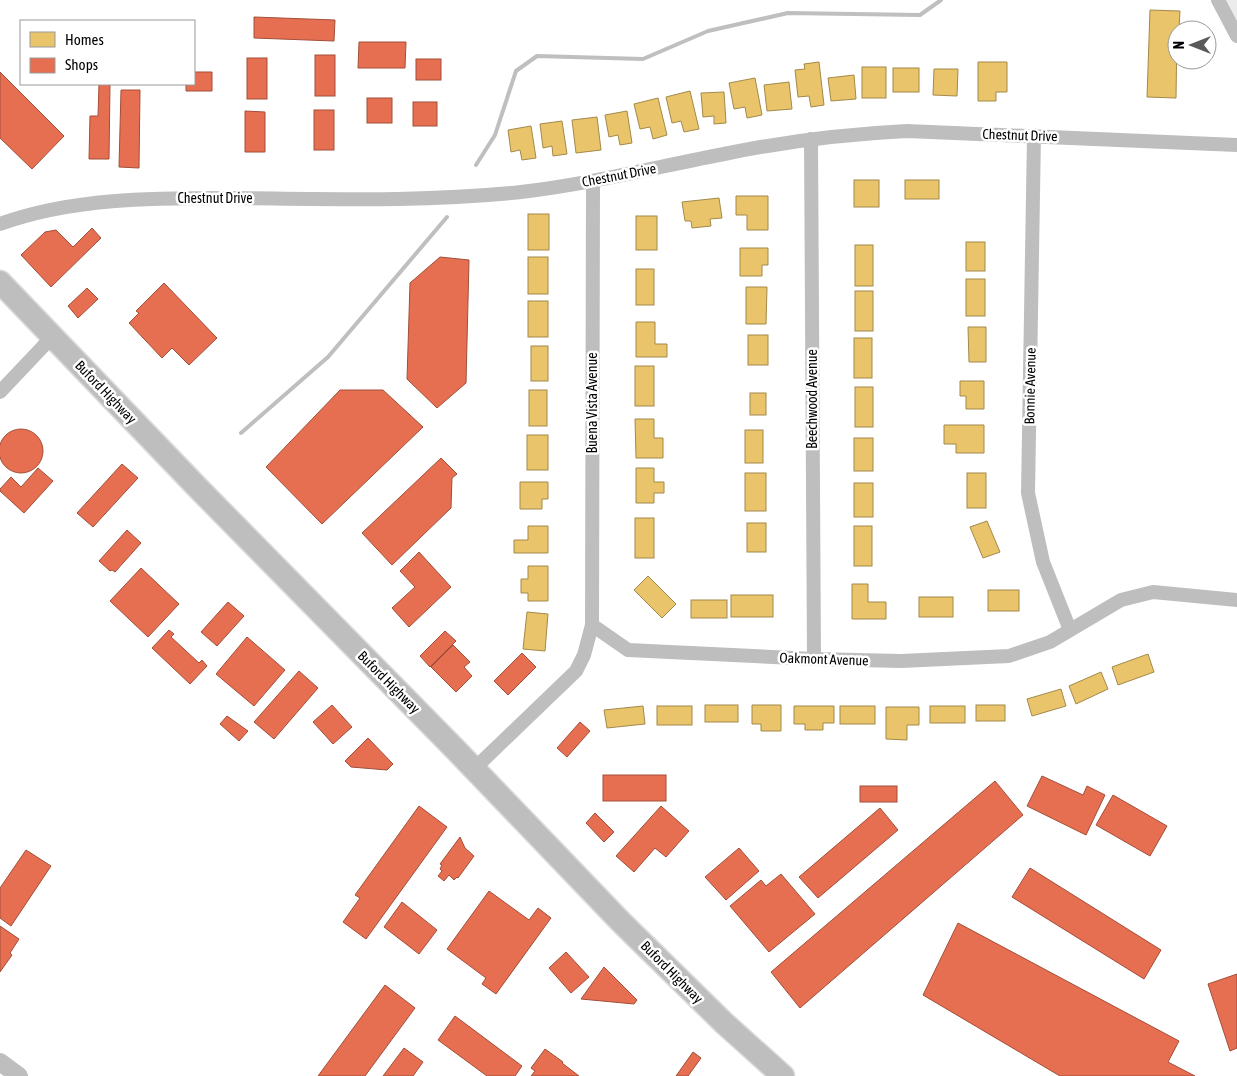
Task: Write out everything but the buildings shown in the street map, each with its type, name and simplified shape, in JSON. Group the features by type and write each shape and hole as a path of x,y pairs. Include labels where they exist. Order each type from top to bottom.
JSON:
{"main road":[{"name":"Buford Highway","path":"0,282 257,550 627,927 724,1023 784,1076"}],"street":[{"path":"1218,0 1237,36"},
{"name":"Chestnut Drive","path":"0,224 12,219 61,209 128,200 427,197 520,192 593,182 731,152 811,139 858,134 906,131 1237,145"},
{"name":"Bonnie Avenue","path":"1034,135 1028,493 1043,562 1070,630"},
{"name":"Beechwood Avenue","path":"811,139 814,659"},
{"name":"Buena Vista Avenue","path":"592,626 593,182"},
{"path":"0,392 53,336"},
{"name":"Oakmont Avenue","path":"592,626 628,650 814,659 901,661 1009,656 1050,642 1121,600 1153,592 1237,600"},
{"path":"474,769 576,670 584,655 592,626"},
{"path":"0,1062 19,1076"}],"shaded area":[{"path":"1220,0 1237,0 1237,35"}],"waterway":[{"path":"476,165 495,135 516,71 537,56 643,59 708,31 788,13 920,15 941,0"},
{"path":"241,433 328,357 447,217"}]}
